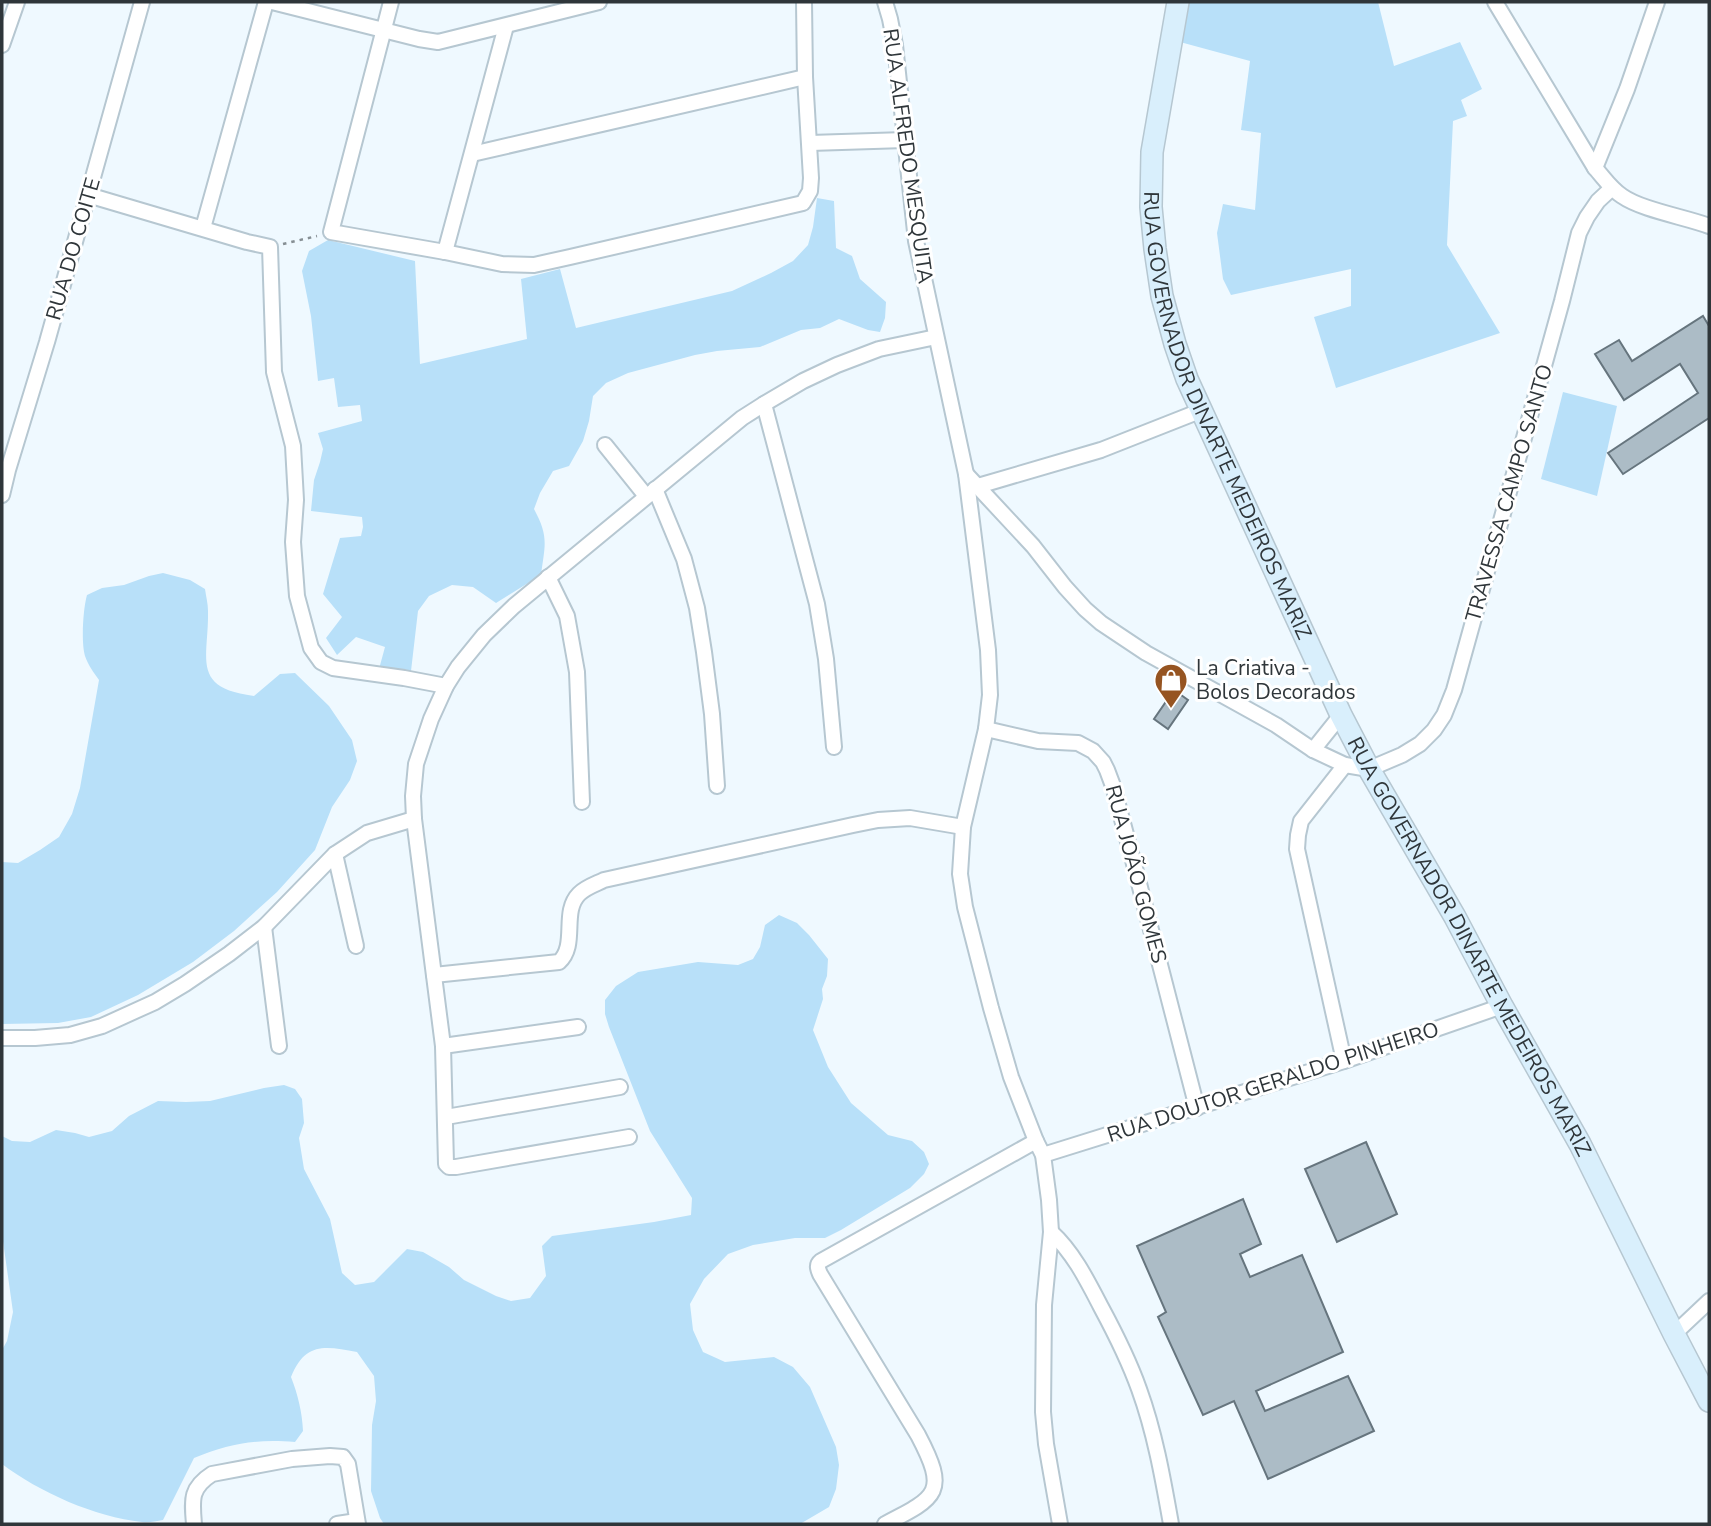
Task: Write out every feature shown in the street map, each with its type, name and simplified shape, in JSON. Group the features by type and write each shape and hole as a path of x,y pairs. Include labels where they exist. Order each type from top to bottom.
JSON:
{"main road":[{"name":"RUA GOVERNADOR DINARTE MEDEIROS MARIZ","path":"1178,2 1152,152 1151,207 1162,296 1175,344 1200,411 1341,715 1580,1144 1709,1401"}],"street":[{"path":"3,39 17,2"},
{"name":"RUA DO COITE","path":"2,495 5,469 47,342 142,2"},
{"path":"203,228 266,2"},
{"path":"272,2 438,42 599,2"},
{"path":"391,2 331,232 502,264 534,265 806,201 810,191 811,171 805,77 804,2"},
{"name":"RUA ALFREDO MESQUITA","path":"885,2 895,45 916,241 966,474 988,650 990,695 986,729 963,827 960,874 965,907 991,1008 1008,1065 1043,1155 1051,1232 1044,1304 1043,1412 1060,1524"},
{"path":"1495,2 1595,168 1612,188 1637,203 1709,226"},
{"path":"1595,168 1627,89 1657,2"},
{"path":"445,252 506,26"},
{"path":"472,154 805,77"},
{"path":"810,143 905,140"},
{"name":"TRAVESSA CAMPO SANTO","path":"1369,769 1420,744 1444,715 1454,690 1508,498 1579,233 1598,201 1612,188"},
{"path":"88,194 270,247 274,372 293,446 296,500 293,542 297,596 311,648 321,662 333,668 446,686"},
{"path":"629,1137 456,1167 446,1164 443,1046 413,796 416,764 431,719 446,686 484,635 548,577 742,418 837,365 879,349 936,337"},
{"path":"764,404 817,604 827,659 834,747"},
{"path":"978,486 1101,450 1200,411"},
{"path":"605,444 651,493 684,559 697,608 704,652 717,786"},
{"path":"966,474 1033,546 1065,587 1101,623 1146,653 1276,724 1312,750 1345,765 1369,769"},
{"path":"548,577 567,616 578,672 582,802"},
{"path":"1312,750 1341,715"},
{"name":"RUA JOÃO GOMES","path":"986,729 1038,741 1078,743 1093,751 1103,762 1113,786 1197,1108"},
{"path":"1344,1061 1297,842 1301,821 1345,765"},
{"path":"434,975 559,962 567,951 573,901 581,892 604,880 878,820 910,818 963,827"},
{"path":"2,1038 70,1035 102,1026 155,1002 229,954 264,927 335,854 367,833 414,819"},
{"path":"335,854 356,946"},
{"path":"264,927 278,1046"},
{"name":"RUA DOUTOR GERALDO PINHEIRO","path":"1043,1155 1344,1061 1502,1006"},
{"path":"443,1046 578,1027"},
{"path":"446,1118 620,1087"},
{"path":"885,1524 907,1514 927,1500 933,1491 935,1477 928,1453 918,1434 820,1274 818,1265 1036,1141"},
{"path":"1051,1232 1063,1243 1093,1292 1130,1367 1152,1433 1171,1524"},
{"path":"1674,1334 1709,1301"},
{"path":"194,1524 192,1502 195,1491 201,1481 212,1474 292,1459 330,1456 343,1457 348,1464 358,1523 337,1524"}],"path":[{"path":"270,247 331,232"}],"shaded area":[{"path":"1189,2 1378,2 1394,66 1460,42 1482,89 1461,100 1467,116 1453,121 1447,245 1500,333 1336,388 1314,317 1351,306 1351,269 1231,295 1223,279 1217,233 1223,204 1255,210 1261,133 1241,130 1250,61 1180,42"},
{"path":"817,198 834,201 836,248 852,256 860,279 886,302 885,318 880,332 839,319 820,328 801,330 760,347 695,355 628,373 606,383 593,396 583,441 569,466 553,471 534,509 545,541 541,575 496,603 473,587 452,585 429,596 418,611 411,671 379,669 385,647 356,637 337,655 326,638 342,617 323,594 340,538 361,536 363,527 362,517 311,511 314,480 323,449 318,433 362,421 360,405 338,407 334,378 318,381 311,316 302,271 309,251 328,240 415,261 420,364 527,339 521,279 560,269 576,328 732,291 793,261 808,245"},
{"path":"1563,392 1617,406 1597,496 1541,479"},
{"path":"163,573 190,580 205,589 208,611 207,668 220,686 254,696 280,674 295,673 329,706 352,740 357,761 350,780 332,807 315,850 277,892 234,931 193,962 138,995 91,1017 58,1023 2,1024 2,862 18,863 59,837 72,814 80,788 99,680 88,663 84,650 83,626 87,595 102,588 124,585"},
{"path":"779,915 797,923 828,959 827,976 822,989 823,999 813,1030 828,1067 851,1103 888,1135 912,1141 924,1152 929,1164 924,1174 910,1188 825,1238 795,1238 753,1245 728,1254 704,1279 690,1304 693,1330 703,1352 725,1362 774,1357 793,1367 810,1387 836,1447 839,1465 836,1489 829,1507 800,1524 384,1524 371,1491 372,1425 376,1401 374,1376 357,1352 335,1348 310,1352 303,1357 291,1377 303,1431 295,1442 244,1443 194,1458 163,1520 142,1522 87,1509 33,1484 2,1464 2,1350 7,1341 13,1312 2,1234 2,1136 12,1141 30,1142 56,1130 89,1137 112,1131 129,1116 158,1101 210,1101 284,1085 295,1089 302,1099 304,1123 299,1138 304,1169 330,1219 342,1273 355,1285 374,1282 407,1249 423,1252 449,1267 464,1280 496,1296 511,1301 530,1298 546,1276 542,1246 552,1236 691,1215 692,1198 650,1131 609,1027 605,1000 616,986 638,972 698,962 738,965 753,959 760,947 765,925"}],"building":[{"path":"1703,316 1709,326 1709,418 1623,474 1608,453 1698,393 1680,364 1624,400 1595,354 1619,340 1632,361"},
{"name":"La Criativa - Bolos Decorados","path":"1174,690 1188,700 1168,729 1154,719"},
{"path":"1366,1142 1397,1214 1337,1242 1305,1169"},
{"path":"1243,1199 1261,1244 1240,1254 1250,1277 1302,1255 1343,1352 1256,1391 1265,1411 1348,1376 1374,1431 1268,1479 1234,1401 1203,1415 1158,1317 1166,1312 1137,1246"}],"place":[{"name":"La Criativa - Bolos Decorados","path":"1171,710"}]}
